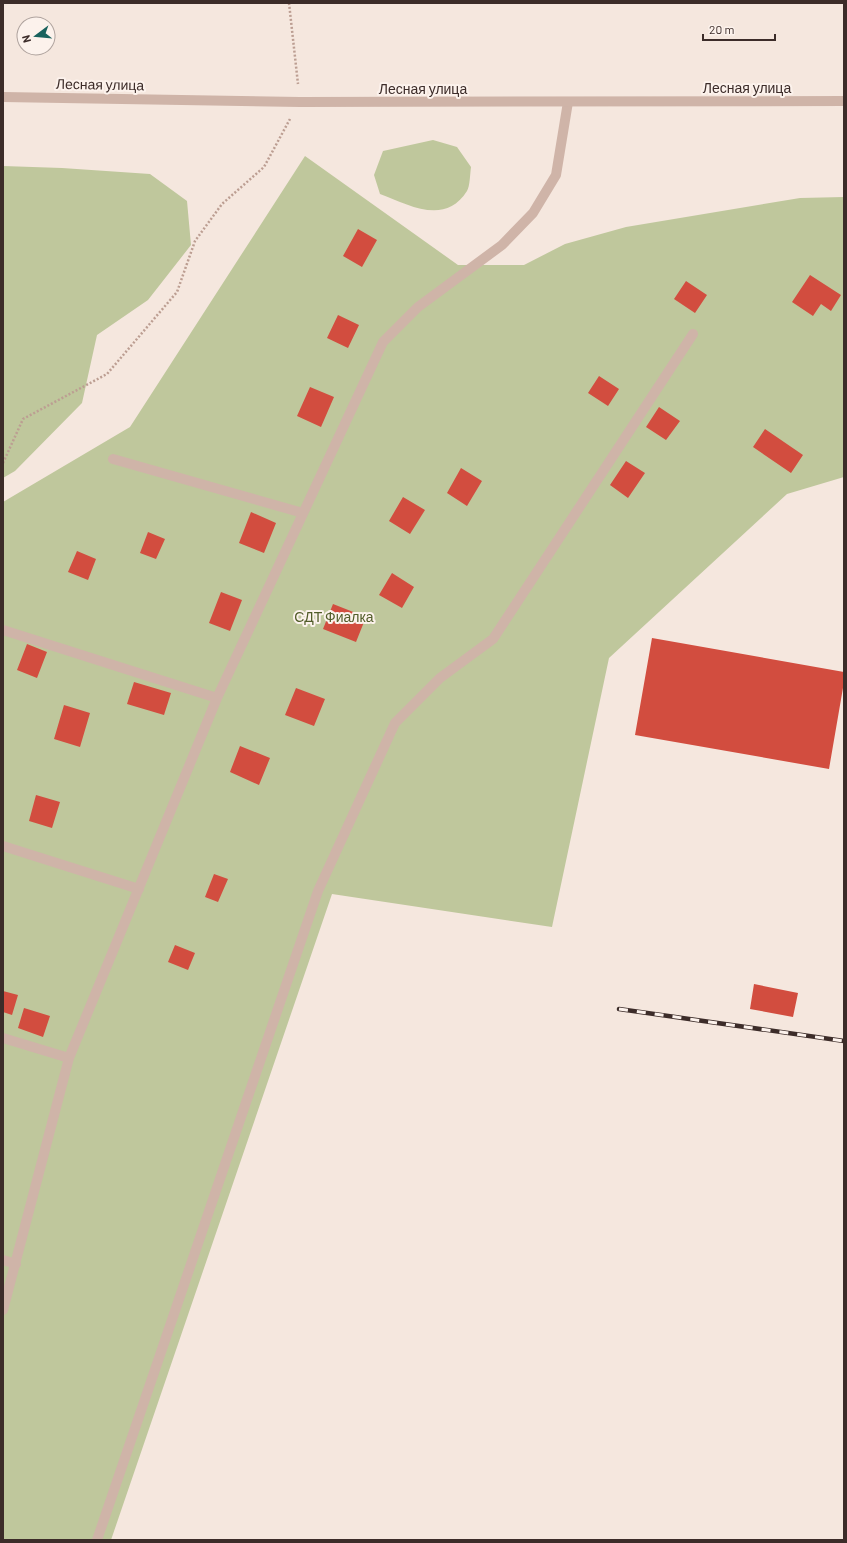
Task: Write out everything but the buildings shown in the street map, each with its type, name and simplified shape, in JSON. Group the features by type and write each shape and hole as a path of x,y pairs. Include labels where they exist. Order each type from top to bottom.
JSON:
{"street":[{"name":"Лесная улица","path":"3,97 300,102 844,101"},
{"path":"3,1310 69,1058 217,698 303,513 383,342 418,307 502,246 533,214 556,175 568,102"},
{"path":"97,1540 318,891 396,723 440,678 493,639 693,334"},
{"path":"113,460 303,513"},
{"path":"3,630 217,698"},
{"path":"3,846 139,889"},
{"path":"3,1038 69,1058"},
{"path":"3,1260 16,1264"}],"path":[{"path":"3,463 23,420 107,374 177,292 195,241 222,204 264,167 300,102 289,3"}],"green space":[{"path":"433,140 457,147 471,167 468,189 458,202 448,208 426,210 380,194 374,175 383,151"},
{"name":"СДТ Фиалка","path":"305,156 458,265 524,265 565,244 626,227 800,198 844,197 844,477 787,494 609,658 552,927 332,894 111,1540 3,1540 3,502 130,427"},
{"path":"3,166 62,168 150,174 187,201 191,245 148,300 97,335 82,403 15,471 3,478"}],"railway":[{"path":"619,1009 844,1041"}]}
